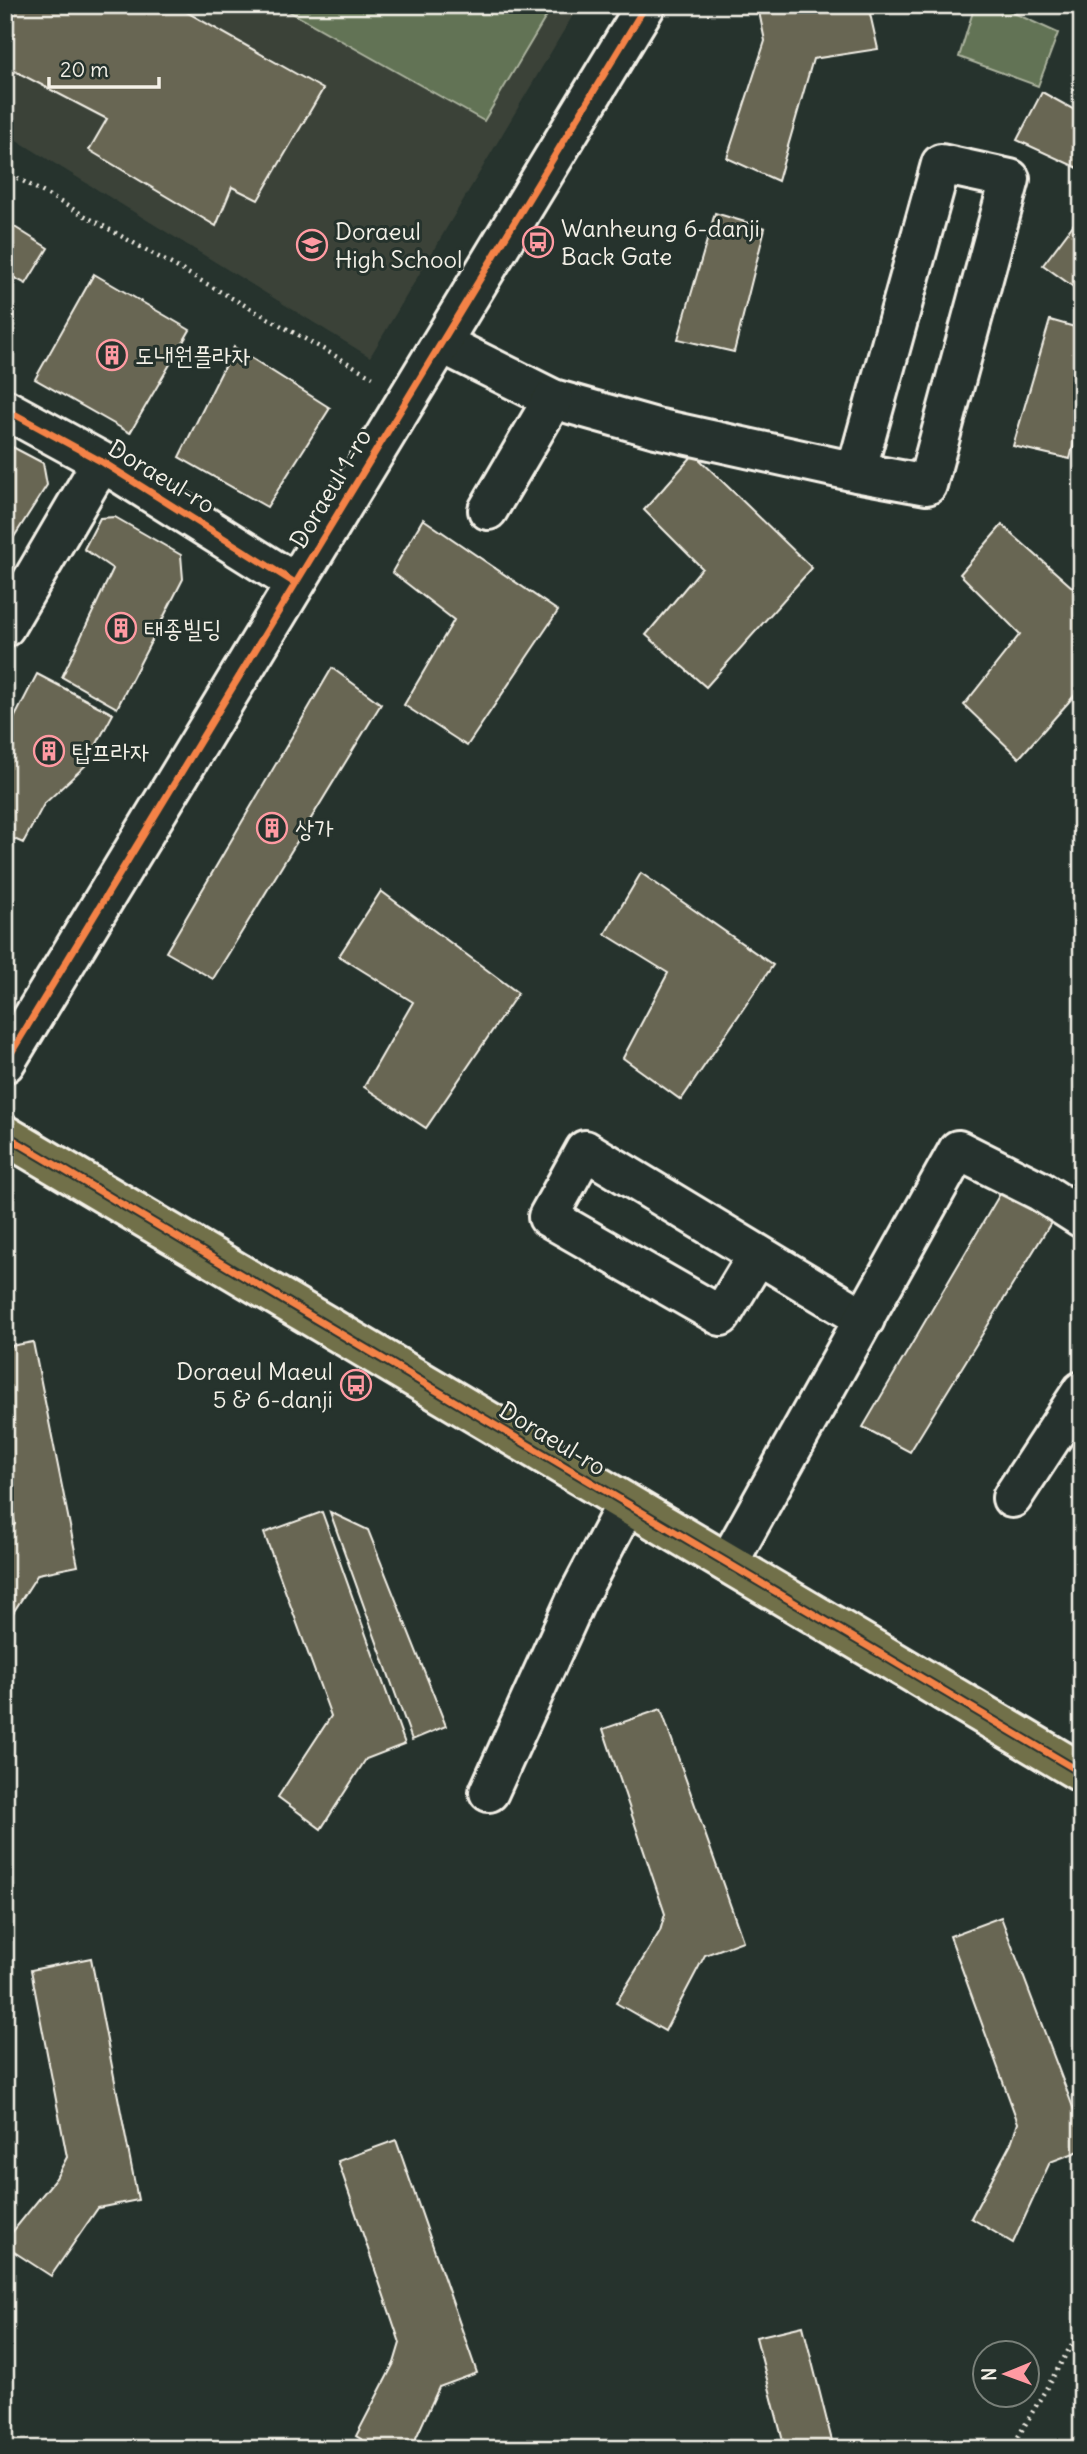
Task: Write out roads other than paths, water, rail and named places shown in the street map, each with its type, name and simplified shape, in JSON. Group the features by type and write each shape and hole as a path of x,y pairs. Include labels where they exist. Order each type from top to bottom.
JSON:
{"main road":[{"name":"Doraeul-ro","path":"5,1135 1082,1773"}],"street":[{"name":"Doraeul 1-ro","path":"5,1063 646,5"},
{"path":"443,344 553,399 656,428 856,472 927,485 1010,179 941,164 856,472"},
{"path":"488,510 553,399"},
{"name":"Doraeul-ro","path":"5,409 104,463 295,583"},
{"name":"Doraeul-ro","path":"5,627 104,463"},
{"path":"757,1256 721,1316 548,1217 585,1150 864,1319"},
{"path":"728,1563 958,1150 1040,1191 1082,1218"},
{"path":"1012,1498 1082,1391"},
{"path":"489,1792 576,1600 626,1505"}],"place":[{"name":"Wanheung 6-danji Back Gate","path":"538,242"},
{"name":"Doraeul High School","path":"312,245"},
{"name":"도내원플라자","path":"112,355"},
{"name":"태종빌딩","path":"121,628"},
{"name":"탑프라자","path":"49,751"},
{"name":"상가","path":"272,828"},
{"name":"Doraeul Maeul 5 & 6-danji","path":"356,1385"}]}
